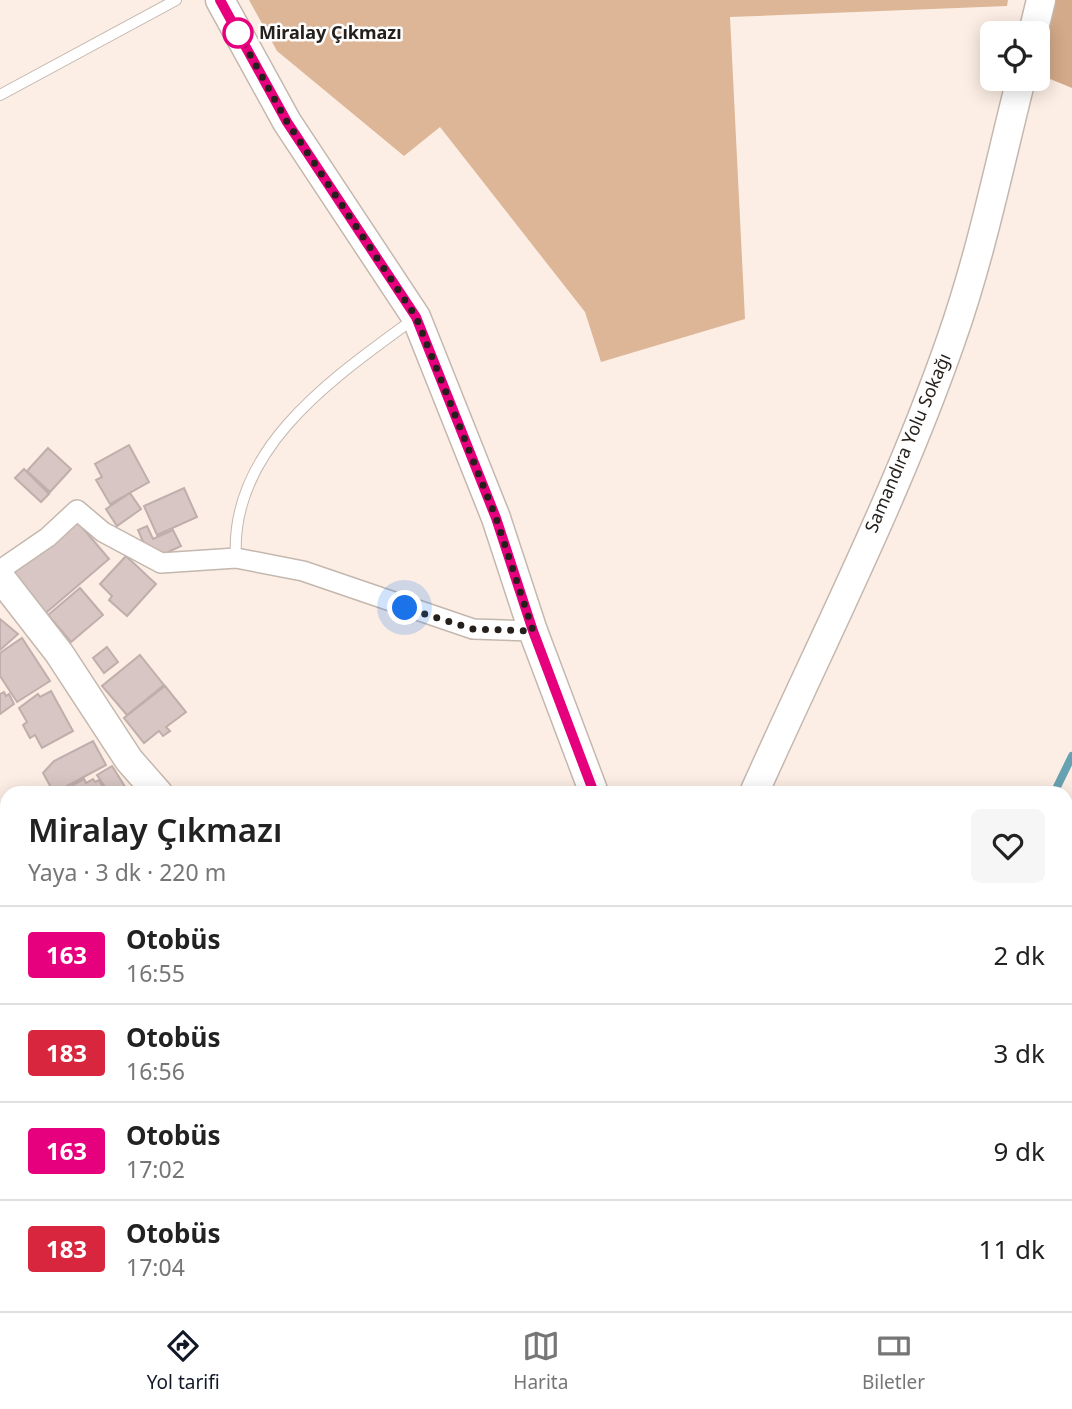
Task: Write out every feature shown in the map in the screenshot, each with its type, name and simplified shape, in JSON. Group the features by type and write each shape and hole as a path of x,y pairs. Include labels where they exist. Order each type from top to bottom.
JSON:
{"street":[{"path":"220,0 287,122 416,317 496,518 533,631 591,786"},
{"path":"1036,21 1041,0"},
{"name":"Samandıra Yolu Sokağı","path":"757,786 898,474 932,391 970,281 1018,91"},
{"path":"0,570 48,537 77,510 103,532 161,563 236,558 303,571 473,629 533,631"},
{"path":"0,577 59,653 129,760 152,786"}],"lane":[{"path":"0,95 176,0"},
{"path":"236,558 235,533 240,506 255,471 271,447 313,398 340,374 416,317"}],"shaded area":[{"path":"249,0 1008,0 1007,6 730,17 745,319 601,362 585,312 440,127 404,156 277,51"},
{"path":"1054,0 1072,0 1072,88 1050,79 1050,21 1048,21"}],"building":[{"path":"129,445 149,482 110,504 96,480 102,477 95,464"},
{"path":"48,448 71,469 50,492 27,471"},
{"path":"24,469 49,494 41,502 15,478"},
{"path":"184,488 197,517 157,535 144,506"},
{"path":"130,493 141,509 117,526 106,509"},
{"path":"76,520 109,559 41,617 8,578"},
{"path":"147,526 153,539 173,530 181,546 162,555 144,544 138,530"},
{"path":"126,556 156,584 127,616 109,600 112,596 100,584"},
{"path":"80,588 103,615 71,642 48,615"},
{"path":"0,619 18,634 0,650"},
{"path":"22,638 50,681 17,702 0,676 0,653"},
{"path":"107,647 118,662 104,673 93,658"},
{"path":"140,655 164,685 127,715 102,686"},
{"path":"165,686 186,712 166,727 170,731 163,736 159,731 144,743 124,718"},
{"path":"51,691 73,731 42,748 35,735 30,738 23,725 27,722 19,708 38,694 40,697"},
{"path":"4,692 6,696 9,694 14,704 0,714 0,694"},
{"path":"93,741 106,765 67,786 50,786 43,773 54,761"},
{"path":"112,766 125,786 104,786 97,775"},
{"path":"84,779 86,783 93,779 95,782 99,780 102,786 71,786"}],"waterway":[{"path":"1057,786 1072,756"}],"bus line":[{"name":"163","path":"220,0 287,122 416,317 496,518 533,631 591,786"}],"place":[{"name":"Miralay Çıkmazı","path":"238,33"}],"route":[{"path":"238,33 287,122 416,317 496,518 533,631 473,629 405,608"}]}
